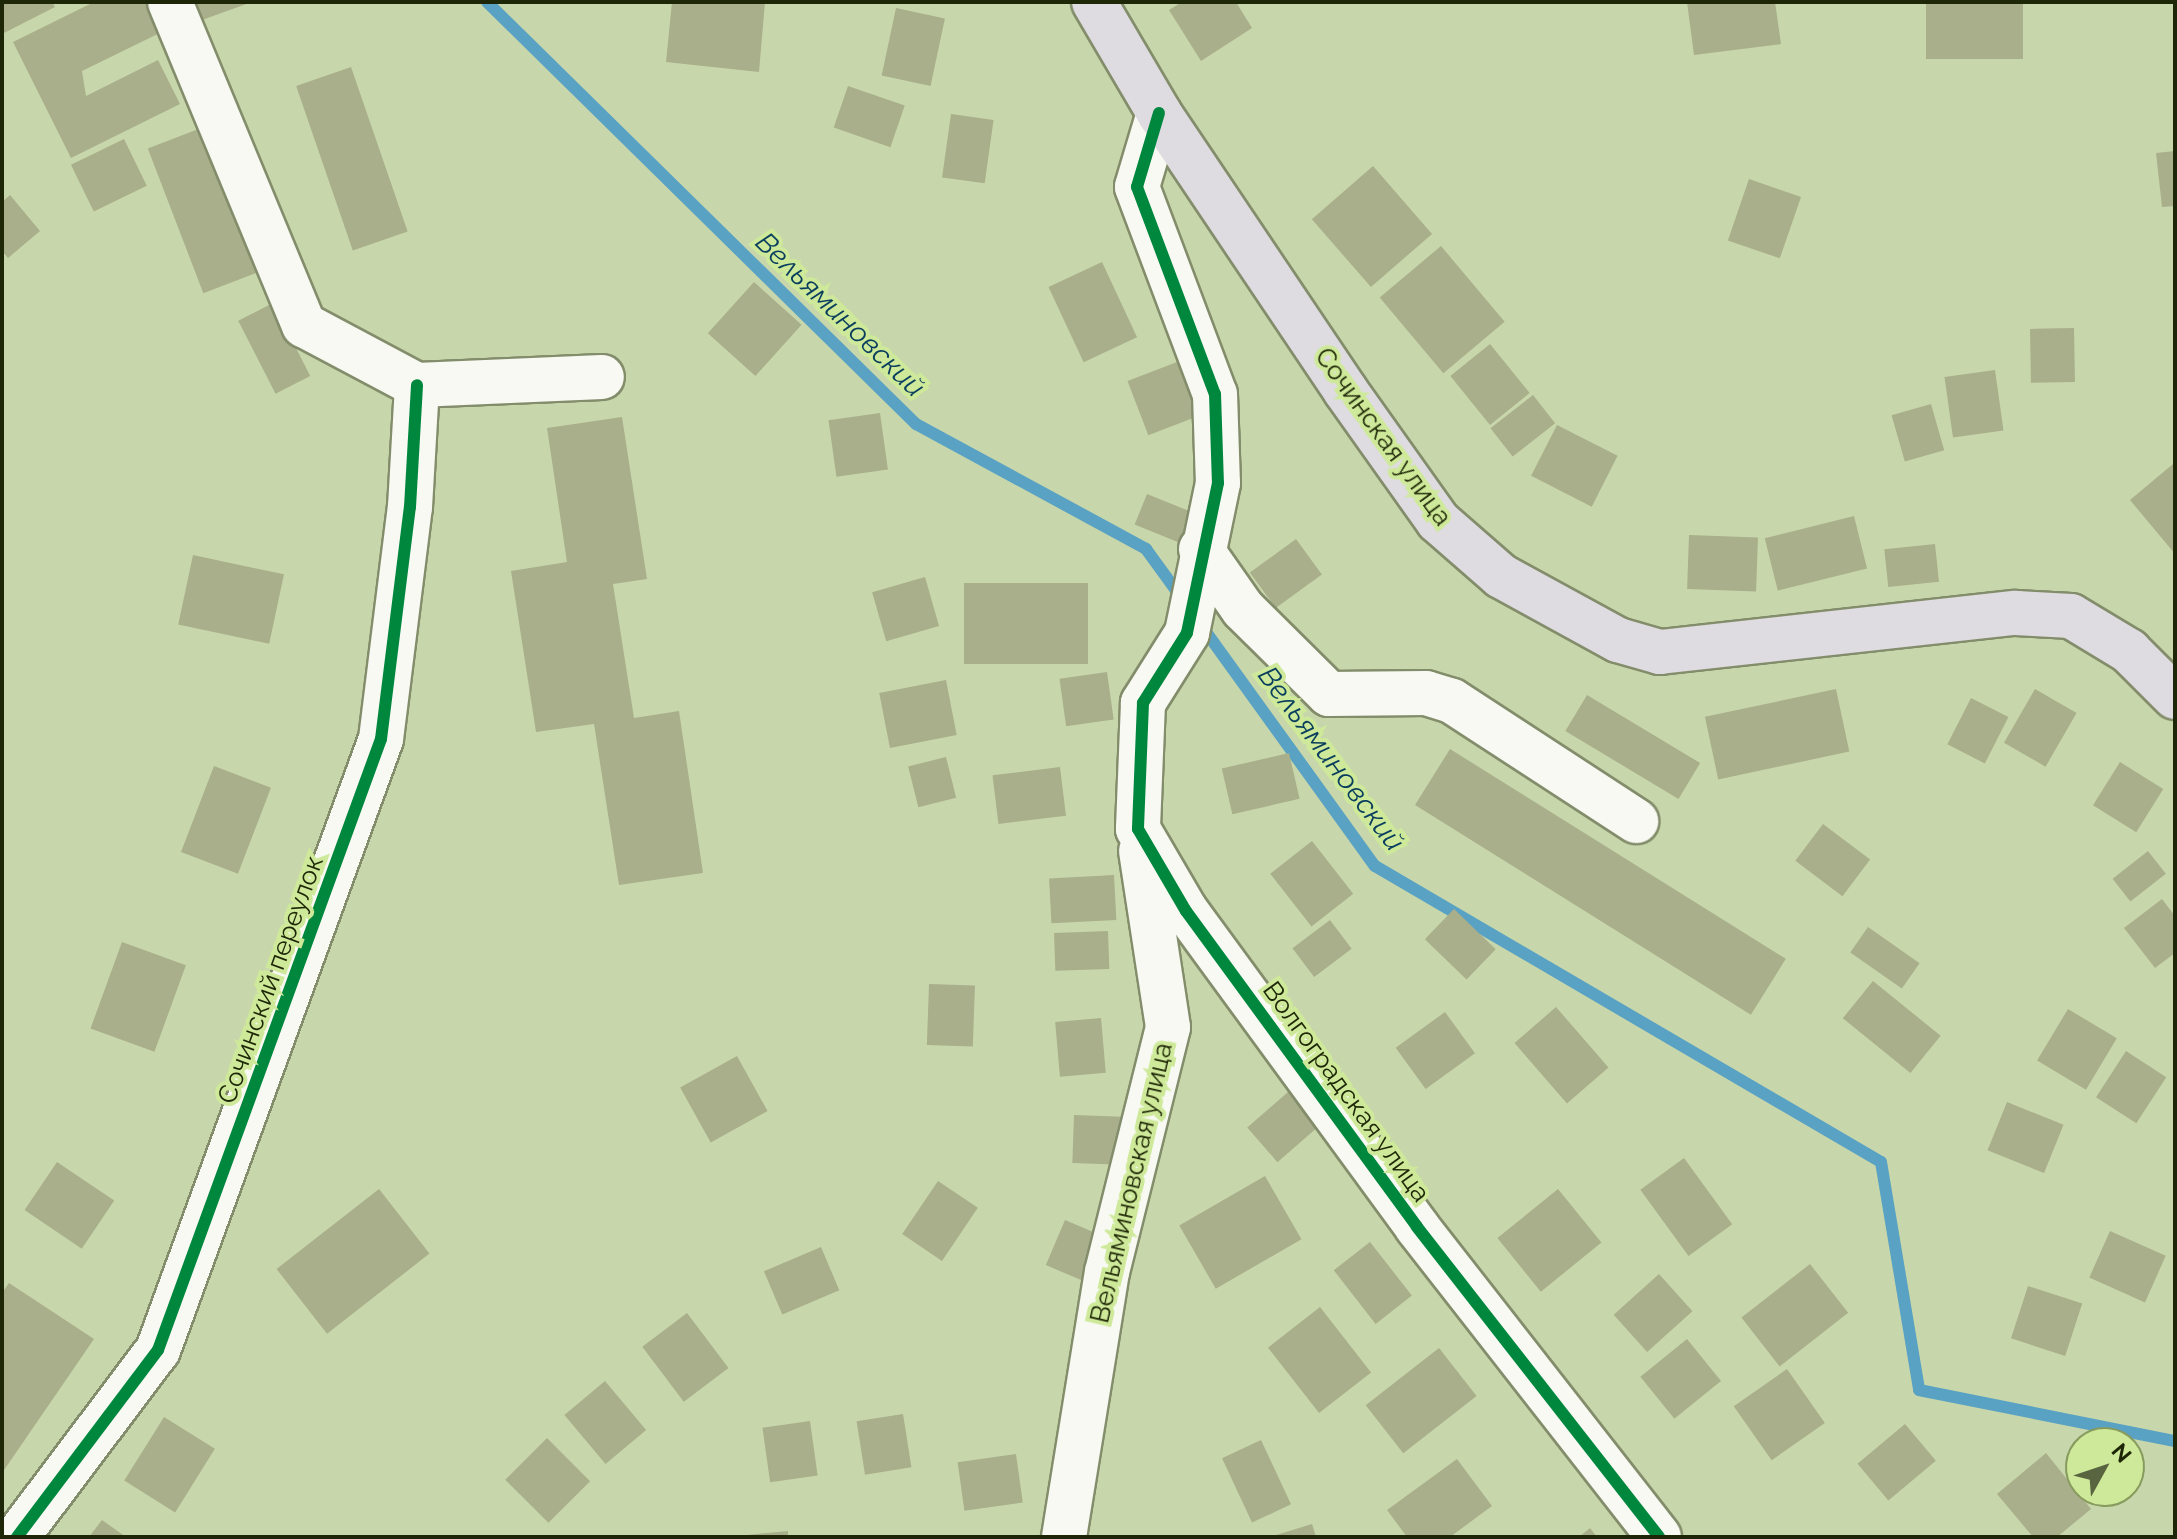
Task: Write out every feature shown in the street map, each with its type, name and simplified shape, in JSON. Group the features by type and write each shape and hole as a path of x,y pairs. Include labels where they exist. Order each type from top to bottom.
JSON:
{"highway":[{"name":"Сочинская улица","path":"1094,2 1159,113 1438,521 1501,576 1543,603 1618,640 1660,652 2016,613 2071,616 2100,629 2129,651 2175,697"}],"street":[{"path":"170,2 304,325 417,385 602,377"},
{"path":"1138,829 1143,703 1187,633 1199,559 1218,483 1215,394 1137,187 1159,113"},
{"name":"Сочинский переулок","path":"17,1537 158,1350 381,739 410,507 417,385"},
{"path":"1199,559 1243,609 1329,694 1426,693 1452,701 1636,821"},
{"name":"Вельяминовская улица","path":"1064,1537 1107,1272 1168,1027 1138,829"},
{"name":"Волгоградская улица","path":"1138,829 1186,911 1398,1202 1659,1537"}],"building":[{"path":"2,2 52,2 55,7 2,34"},
{"path":"94,2 157,2 170,28 82,71 86,96 158,60 180,104 71,158 13,42"},
{"path":"196,2 252,2 202,20"},
{"path":"672,2 765,2 759,72 666,62"},
{"path":"1182,2 1236,2 1252,28 1201,61 1169,10"},
{"path":"1687,2 1775,2 1781,44 1694,55"},
{"path":"1926,2 2023,2 2023,59 1926,59"},
{"path":"896,8 945,18 931,86 882,75"},
{"path":"351,67 408,232 353,250 296,86"},
{"path":"848,86 905,106 890,147 834,128"},
{"path":"951,114 994,120 985,183 942,177"},
{"path":"201,128 257,273 203,293 148,148"},
{"path":"124,139 147,186 94,212 71,165"},
{"path":"2175,151 2175,206 2162,207 2156,153"},
{"path":"1373,166 1432,234 1371,287 1312,219"},
{"path":"1749,179 1801,197 1780,258 1728,240"},
{"path":"10,195 40,231 8,258 2,251 2,202"},
{"path":"1441,246 1505,322 1443,373 1380,297"},
{"path":"1102,262 1137,337 1084,362 1049,287"},
{"path":"754,282 802,325 755,376 708,333"},
{"path":"273,303 310,376 275,394 238,321"},
{"path":"2074,328 2075,382 2031,383 2030,329"},
{"path":"1490,344 1530,393 1490,425 1450,376"},
{"path":"1177,362 1198,416 1148,435 1128,381"},
{"path":"1995,370 2003,430 1953,438 1944,377"},
{"path":"1533,395 1555,423 1513,457 1490,428"},
{"path":"1931,404 1944,450 1905,461 1892,415"},
{"path":"880,413 888,469 836,477 829,420"},
{"path":"622,417 647,579 613,584 634,718 679,711 703,873 619,885 594,724 536,732 511,571 567,562 547,428"},
{"path":"1557,425 1618,456 1592,507 1531,476"},
{"path":"2173,464 2175,466 2175,554 2130,500"},
{"path":"1147,494 1198,515 1186,545 1135,525"},
{"path":"1854,516 1867,568 1778,591 1765,538"},
{"path":"1689,535 1758,537 1756,591 1687,589"},
{"path":"1296,539 1322,575 1276,608 1250,573"},
{"path":"1935,544 1939,582 1888,587 1884,549"},
{"path":"193,555 284,574 269,644 178,624"},
{"path":"925,577 939,626 886,641 872,592"},
{"path":"964,583 1088,583 1088,664 964,664"},
{"path":"1107,672 1114,720 1066,726 1059,679"},
{"path":"946,680 957,735 890,748 879,693"},
{"path":"1836,689 1849,752 1718,779 1705,717"},
{"path":"2035,689 2077,713 2046,767 2004,743"},
{"path":"1587,695 1700,763 1679,799 1565,731"},
{"path":"1971,698 2008,717 1985,763 1947,744"},
{"path":"1450,749 1786,959 1751,1015 1415,805"},
{"path":"1289,753 1300,799 1232,814 1222,769"},
{"path":"946,757 956,798 918,807 908,766"},
{"path":"2120,762 2163,789 2136,832 2093,805"},
{"path":"214,766 271,788 238,874 181,852"},
{"path":"1060,767 1066,816 998,824 993,775"},
{"path":"1823,824 1870,860 1842,896 1795,861"},
{"path":"1312,841 1353,894 1311,926 1270,874"},
{"path":"2148,851 2166,874 2130,902 2113,879"},
{"path":"1114,875 1116,920 1051,923 1049,878"},
{"path":"2162,899 2175,916 2175,953 2155,968 2124,928"},
{"path":"1454,909 1496,949 1467,980 1425,939"},
{"path":"1330,920 1352,949 1314,977 1292,948"},
{"path":"1868,927 1920,963 1902,989 1850,952"},
{"path":"1108,931 1109,969 1055,971 1054,933"},
{"path":"122,942 186,965 154,1052 91,1028"},
{"path":"1873,981 1941,1036 1910,1073 1843,1018"},
{"path":"929,984 975,986 973,1047 927,1045"},
{"path":"1556,1007 1608,1067 1567,1103 1514,1043"},
{"path":"2068,1009 2117,1038 2086,1090 2037,1060"},
{"path":"1445,1012 1475,1053 1426,1089 1396,1048"},
{"path":"1101,1018 1106,1073 1060,1077 1055,1022"},
{"path":"2126,1051 2166,1077 2136,1123 2096,1097"},
{"path":"737,1056 768,1111 711,1143 680,1088"},
{"path":"1288,1092 1318,1127 1277,1162 1247,1127"},
{"path":"2007,1102 2064,1125 2044,1173 1988,1150"},
{"path":"1074,1115 1123,1117 1121,1165 1072,1163"},
{"path":"1684,1158 1732,1224 1689,1256 1640,1190"},
{"path":"57,1162 114,1201 82,1249 25,1210"},
{"path":"1265,1176 1302,1239 1216,1289 1179,1226"},
{"path":"938,1181 978,1208 942,1261 902,1234"},
{"path":"379,1189 429,1254 327,1334 277,1269"},
{"path":"1558,1189 1601,1243 1541,1292 1497,1238"},
{"path":"1065,1220 1103,1236 1084,1281 1046,1265"},
{"path":"2110,1231 2166,1256 2145,1302 2089,1278"},
{"path":"1370,1242 1412,1296 1376,1324 1334,1270"},
{"path":"821,1247 839,1290 782,1314 764,1271"},
{"path":"1810,1264 1848,1313 1780,1366 1741,1318"},
{"path":"1659,1274 1692,1311 1647,1352 1614,1315"},
{"path":"9,1283 94,1339 2,1473 2,1293"},
{"path":"2028,1286 2082,1304 2065,1356 2011,1338"},
{"path":"1320,1307 1371,1372 1319,1413 1268,1348"},
{"path":"687,1313 729,1368 684,1402 642,1347"},
{"path":"1687,1339 1721,1381 1674,1419 1640,1377"},
{"path":"1439,1348 1477,1396 1403,1453 1366,1405"},
{"path":"1787,1369 1825,1423 1772,1460 1734,1406"},
{"path":"605,1381 646,1430 606,1464 564,1415"},
{"path":"903,1414 911,1467 865,1475 857,1421"},
{"path":"164,1417 215,1449 175,1512 124,1481"},
{"path":"810,1421 818,1475 770,1482 762,1428"},
{"path":"1905,1424 1936,1461 1888,1501 1858,1464"},
{"path":"547,1438 590,1481 548,1523 505,1480"},
{"path":"1261,1440 1291,1504 1252,1523 1222,1458"},
{"path":"2046,1453 2065,1477 2065,1507 2091,1509 2057,1537 2033,1537 1997,1494"},
{"path":"1016,1454 1023,1503 964,1511 958,1462"},
{"path":"1457,1459 1492,1506 1450,1537 1407,1537 1387,1510"},
{"path":"102,1520 126,1537 89,1537"},
{"path":"1312,1524 1316,1537 1273,1537 1273,1536"},
{"path":"1590,1528 1597,1537 1579,1537"},
{"path":"788,1531 788,1537 747,1537 747,1535"}],"waterway":[{"name":"Вельяминовский","path":"487,2 916,424 1146,549 1183,600"},
{"name":"Вельяминовский","path":"1201,625 1375,866 1881,1162 1919,1390 2175,1441"}],"cycle path":[{"path":"1159,113 1137,187 1215,394 1218,483 1187,633 1143,703 1138,829 1186,911 1417,1227 1659,1537"},
{"path":"17,1537 158,1350 381,739 410,507 417,385"}]}
